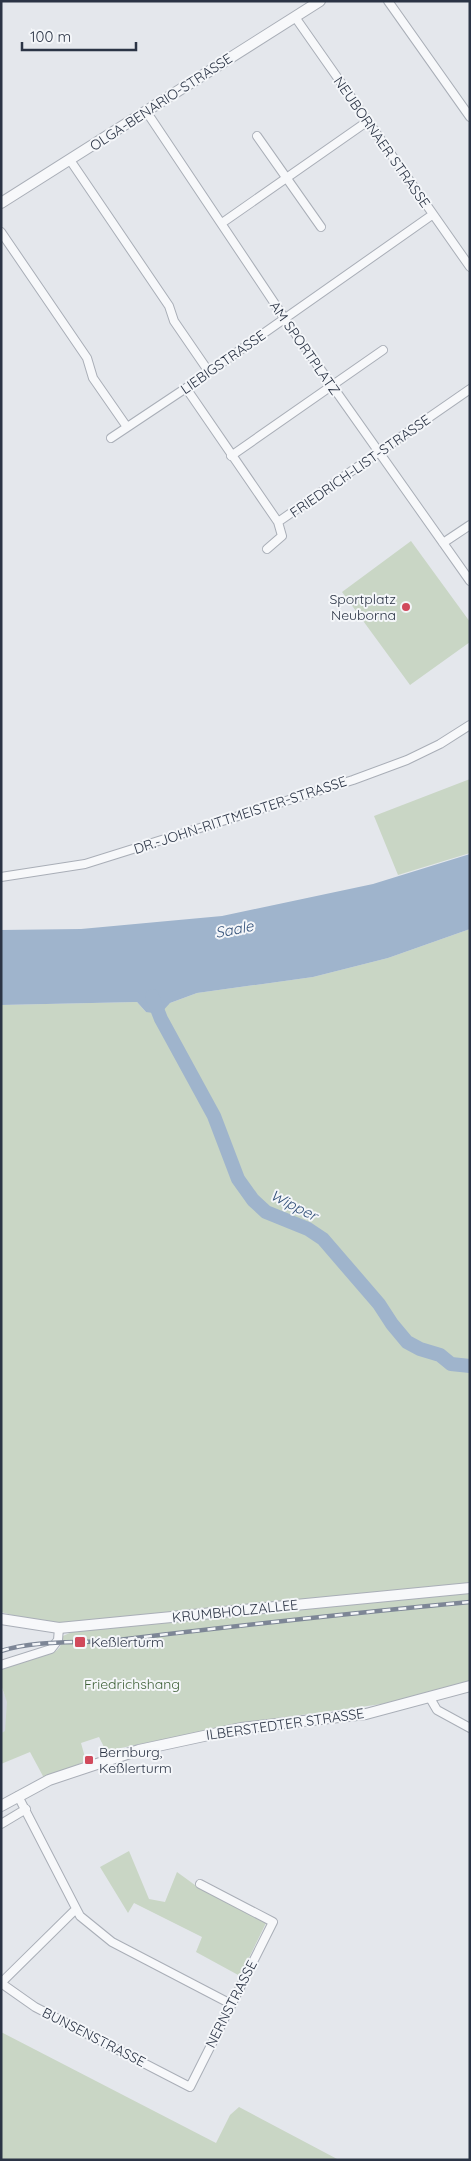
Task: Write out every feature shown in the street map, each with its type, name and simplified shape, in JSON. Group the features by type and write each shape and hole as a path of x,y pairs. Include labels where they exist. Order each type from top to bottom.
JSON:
{"street":[{"name":"OLGA-BENARIO-STRASSE","path":"1,203 320,1"},
{"path":"388,1 470,117"},
{"name":"NEUBORNAER STRASSE","path":"295,17 470,267"},
{"name":"AM SPORTPLATZ","path":"146,111 285,319 470,581"},
{"path":"222,224 286,177 368,121"},
{"path":"257,136 321,227"},
{"path":"70,160 169,306 174,321 209,372"},
{"name":"LIEBIGSTRASSE","path":"111,438 285,319 432,214"},
{"path":"1,232 87,358 93,378 127,427"},
{"path":"462,256 470,250"},
{"path":"232,456 384,350"},
{"path":"186,388 278,522"},
{"name":"FRIEDRICH-LIST-STRASSE","path":"267,549 282,536 278,522 470,389"},
{"path":"443,543 470,525"},
{"name":"DR.-JOHN-RITTMEISTER-STRASSE","path":"1,877 85,864 353,780 407,760 440,744 470,724"},
{"name":"KRUMBHOLZALLEE","path":"1,1619 59,1628 470,1588"},
{"path":"1,1665 51,1649 58,1640 59,1628"},
{"name":"ILBERSTEDTER STRASSE","path":"1,1806 50,1780 139,1750 241,1728 366,1714 470,1686"},
{"path":"430,1698 437,1710 470,1728"},
{"path":"18,1796 76,1909 90,1925 112,1942 231,2004"},
{"path":"1,1824 26,1809"},
{"name":"NERNSTRASSE","path":"190,2087 273,1922 200,1884"},
{"path":"1,1983 76,1909"},
{"name":"BUNSENSTRASSE","path":"1,1983 35,2007 190,2087"}],"shaded area":[{"path":"1,1687 19,1726 1,1733"}],"green space":[{"name":"Sportplatz Neuborna","path":"411,541 470,622 470,642 410,685 342,592"},
{"path":"470,779 470,853 398,875 374,816"},
{"path":"470,929 470,1584 46,1624 1,1612 1,1005 137,1002 146,1012 197,993 313,977 388,958"},
{"name":"Friedrichshang","path":"470,1592 470,1681 436,1692 382,1704 244,1723 106,1751 99,1737 81,1743 86,1761 44,1778 30,1752 1,1764 1,1733 5,1731 7,1702 1,1685 1,1669 56,1651 60,1647 63,1636 76,1630"},
{"path":"129,1851 149,1899 165,1902 177,1872 199,1888 266,1923 240,1976 196,1952 202,1937 134,1903 128,1913 100,1867"},
{"path":"1,2032 216,2143 230,2115 239,2107 339,2160 1,2160"}],"water":[{"name":"Saale","path":"470,854 470,929 388,958 313,977 197,993 170,1003 160,1014 146,1012 137,1002 1,1005 1,930 81,929 222,916 373,884"}],"waterway":[{"name":"Wipper","path":"152,996 161,1019 214,1116 238,1179 253,1200 266,1212 308,1229 323,1239 379,1304 407,1342 420,1349 440,1355 451,1364 470,1366"}],"railway":[{"path":"1,1651 30,1645 118,1640 470,1602"}],"place":[{"name":"Sportplatz Neuborna","path":"406,607"},
{"name":"Keßlerturm","path":"80,1642"},
{"name":"Bernburg, Keßlerturm","path":"89,1760"}]}
